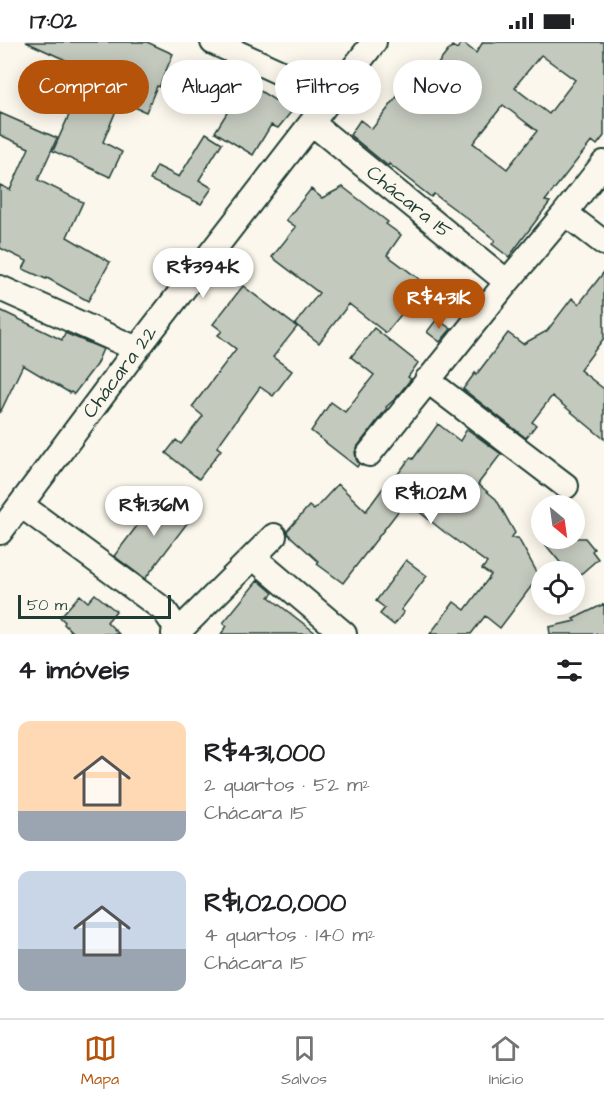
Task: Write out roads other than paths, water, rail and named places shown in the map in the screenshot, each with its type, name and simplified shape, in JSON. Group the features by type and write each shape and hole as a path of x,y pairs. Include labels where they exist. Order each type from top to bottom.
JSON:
{"street":[{"path":"213,42 275,70"},
{"name":"Chácara 22","path":"360,60 374,42"},
{"name":"Chácara 22","path":"0,532 137,349 319,114"},
{"name":"Chácara 15","path":"312,123 507,282"},
{"path":"369,454 604,163"},
{"path":"565,213 604,243"},
{"path":"0,288 137,349"},
{"path":"427,380 566,486"},
{"path":"21,505 164,610 175,627 175,634"},
{"path":"175,634 274,536"},
{"path":"253,557 344,634"}]}
